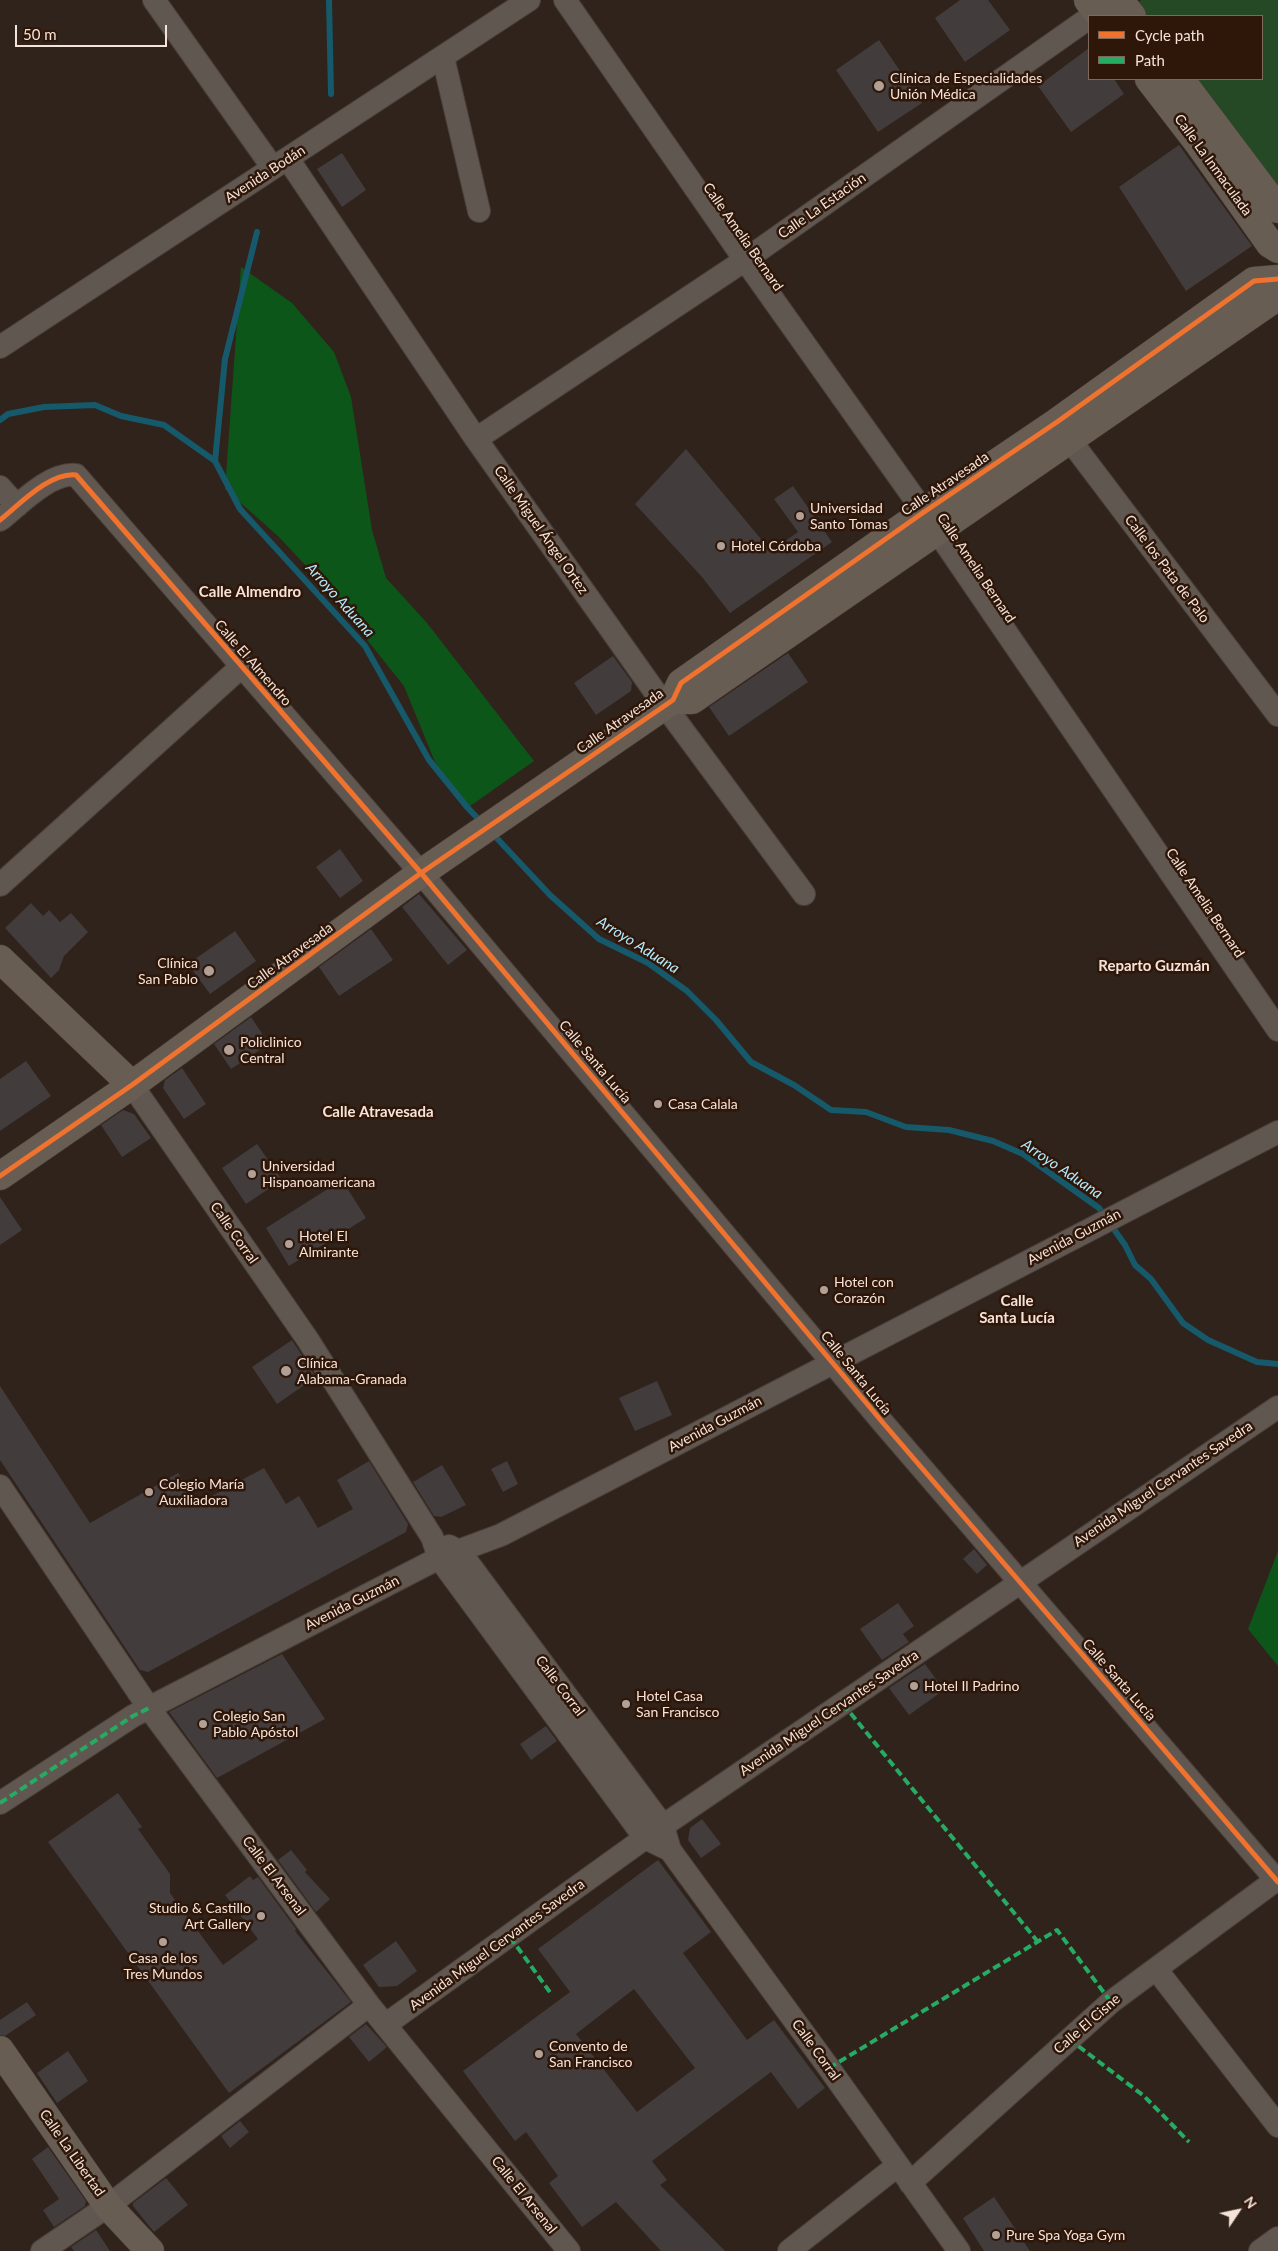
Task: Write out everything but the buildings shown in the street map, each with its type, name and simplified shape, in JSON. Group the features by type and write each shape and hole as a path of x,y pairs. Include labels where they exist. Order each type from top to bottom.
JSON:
{"street":[{"name":"Calle Miguel Ángel Ortez","path":"154,0 280,164 476,439 669,703 804,894"},
{"name":"Avenida Bodán","path":"0,347 529,0"},
{"name":"Calle Amelia Bernard","path":"565,0 745,260 931,521 1278,1030"},
{"path":"1100,9 1127,15"},
{"name":"Calle La Estación","path":"476,439 745,260 1088,17"},
{"path":"443,57 479,211"},
{"name":"Calle La Inmaculada","path":"1150,80 1209,136 1278,209"},
{"name":"Calle La Inmaculada","path":"1181,80 1209,136 1270,244 1278,249"},
{"name":"Calle Atravesada","path":"1177,352 1254,281 1278,279"},
{"name":"Calle Atravesada","path":"0,1176 132,1085 421,873 540,790 669,703 692,700 797,615 1177,352 1271,301 1278,284"},
{"name":"Calle los Pata de Palo","path":"1064,432 1278,715"},
{"name":"Calle El Almendro","path":"8,513 50,480 65,473 76,475 421,873"},
{"path":"0,486 8,513"},
{"path":"0,885 241,667"},
{"name":"Calle Santa Lucía","path":"421,873 1019,1581 1277,1881"},
{"name":"Calle Corral","path":"0,958 132,1085 308,1340 432,1537 450,1555 654,1832 670,1850 830,2068 959,2251"},
{"name":"Avenida Guzmán","path":"0,1803 133,1716 450,1555 501,1535 1278,1132"},
{"name":"Avenida Miguel Cervantes Savedra","path":"385,2025 654,1832 1019,1581 1278,1407"},
{"name":"Calle El Arsenal","path":"0,1486 149,1708 369,2005 569,2251"},
{"name":"Calle El Cisne","path":"789,2251 904,2175 1111,2002 1277,1881"},
{"path":"1156,1969 1278,2126"},
{"path":"42,2251 108,2206 369,2005"},
{"name":"Calle La Libertad","path":"0,2050 108,2206 150,2251"},
{"path":"1260,2251 1278,2238"}],"green space":[{"path":"1141,0 1278,0 1278,189 1193,80 1263,80 1263,15 1143,15 1135,5"},
{"path":"241,267 292,303 334,352 351,397 372,530 386,578 427,623 534,761 466,809 435,762 404,686 320,581 279,537 225,489"},
{"path":"1278,1551 1278,1666 1248,1629"}],"waterway":[{"path":"329,0 331,94"},
{"path":"215,461 225,359 257,232"},
{"name":"Arroyo Aduana","path":"0,420 8,414 44,407 95,405 121,416 164,425 215,461 240,509 365,646 429,760 483,824"},
{"name":"Arroyo Aduana","path":"492,833 550,895 599,939 648,963 687,991 716,1020 751,1062 794,1085 831,1110 866,1112 906,1127 949,1130 993,1141 1023,1154 1099,1208 1125,1245 1135,1265 1151,1279 1183,1323 1208,1340 1257,1362 1278,1364"}],"marked path":[{"path":"843,1704 1038,1942"},
{"path":"0,1803 133,1716 149,1708"},
{"path":"829,2068 1057,1930 1111,2002"},
{"path":"510,1937 552,1995"},
{"path":"1069,2039 1144,2096 1189,2142"}],"cycle path":[{"path":"0,1176 132,1085 421,873 673,700 681,683 924,512 1057,422 1254,281 1278,279"},
{"path":"0,520 46,484 66,475 76,475 421,873 884,1424 1278,1882"}],"place":[{"name":"Clínica de Especialidades Unión Médica","path":"879,86"},
{"name":"Universidad Santo Tomas","path":"800,516"},
{"name":"Hotel Córdoba","path":"721,546"},
{"name":"Clínica San Pablo","path":"209,971"},
{"name":"Policlinico Central","path":"229,1050"},
{"name":"Casa Calala","path":"658,1104"},
{"name":"Universidad Hispanoamericana","path":"252,1174"},
{"name":"Hotel El Almirante","path":"289,1244"},
{"name":"Hotel con Corazón","path":"824,1290"},
{"name":"Clínica Alabama-Granada","path":"286,1371"},
{"name":"Colegio María Auxiliadora","path":"149,1492"},
{"name":"Hotel Il Padrino","path":"914,1686"},
{"name":"Hotel Casa San Francisco","path":"626,1704"},
{"name":"Colegio San Pablo Apóstol","path":"203,1724"},
{"name":"Studio & Castillo Art Gallery","path":"261,1916"},
{"name":"Casa de los Tres Mundos","path":"163,1942"},
{"name":"Convento de San Francisco","path":"539,2054"},
{"name":"Pure Spa Yoga Gym","path":"996,2235"}],"district":[{"name":"Calle Almendro","path":"250,592"},
{"name":"Reparto Guzmán","path":"1154,966"},
{"name":"Calle Atravesada","path":"378,1112"},
{"name":"Calle Santa Lucía","path":"1017,1310"}]}
